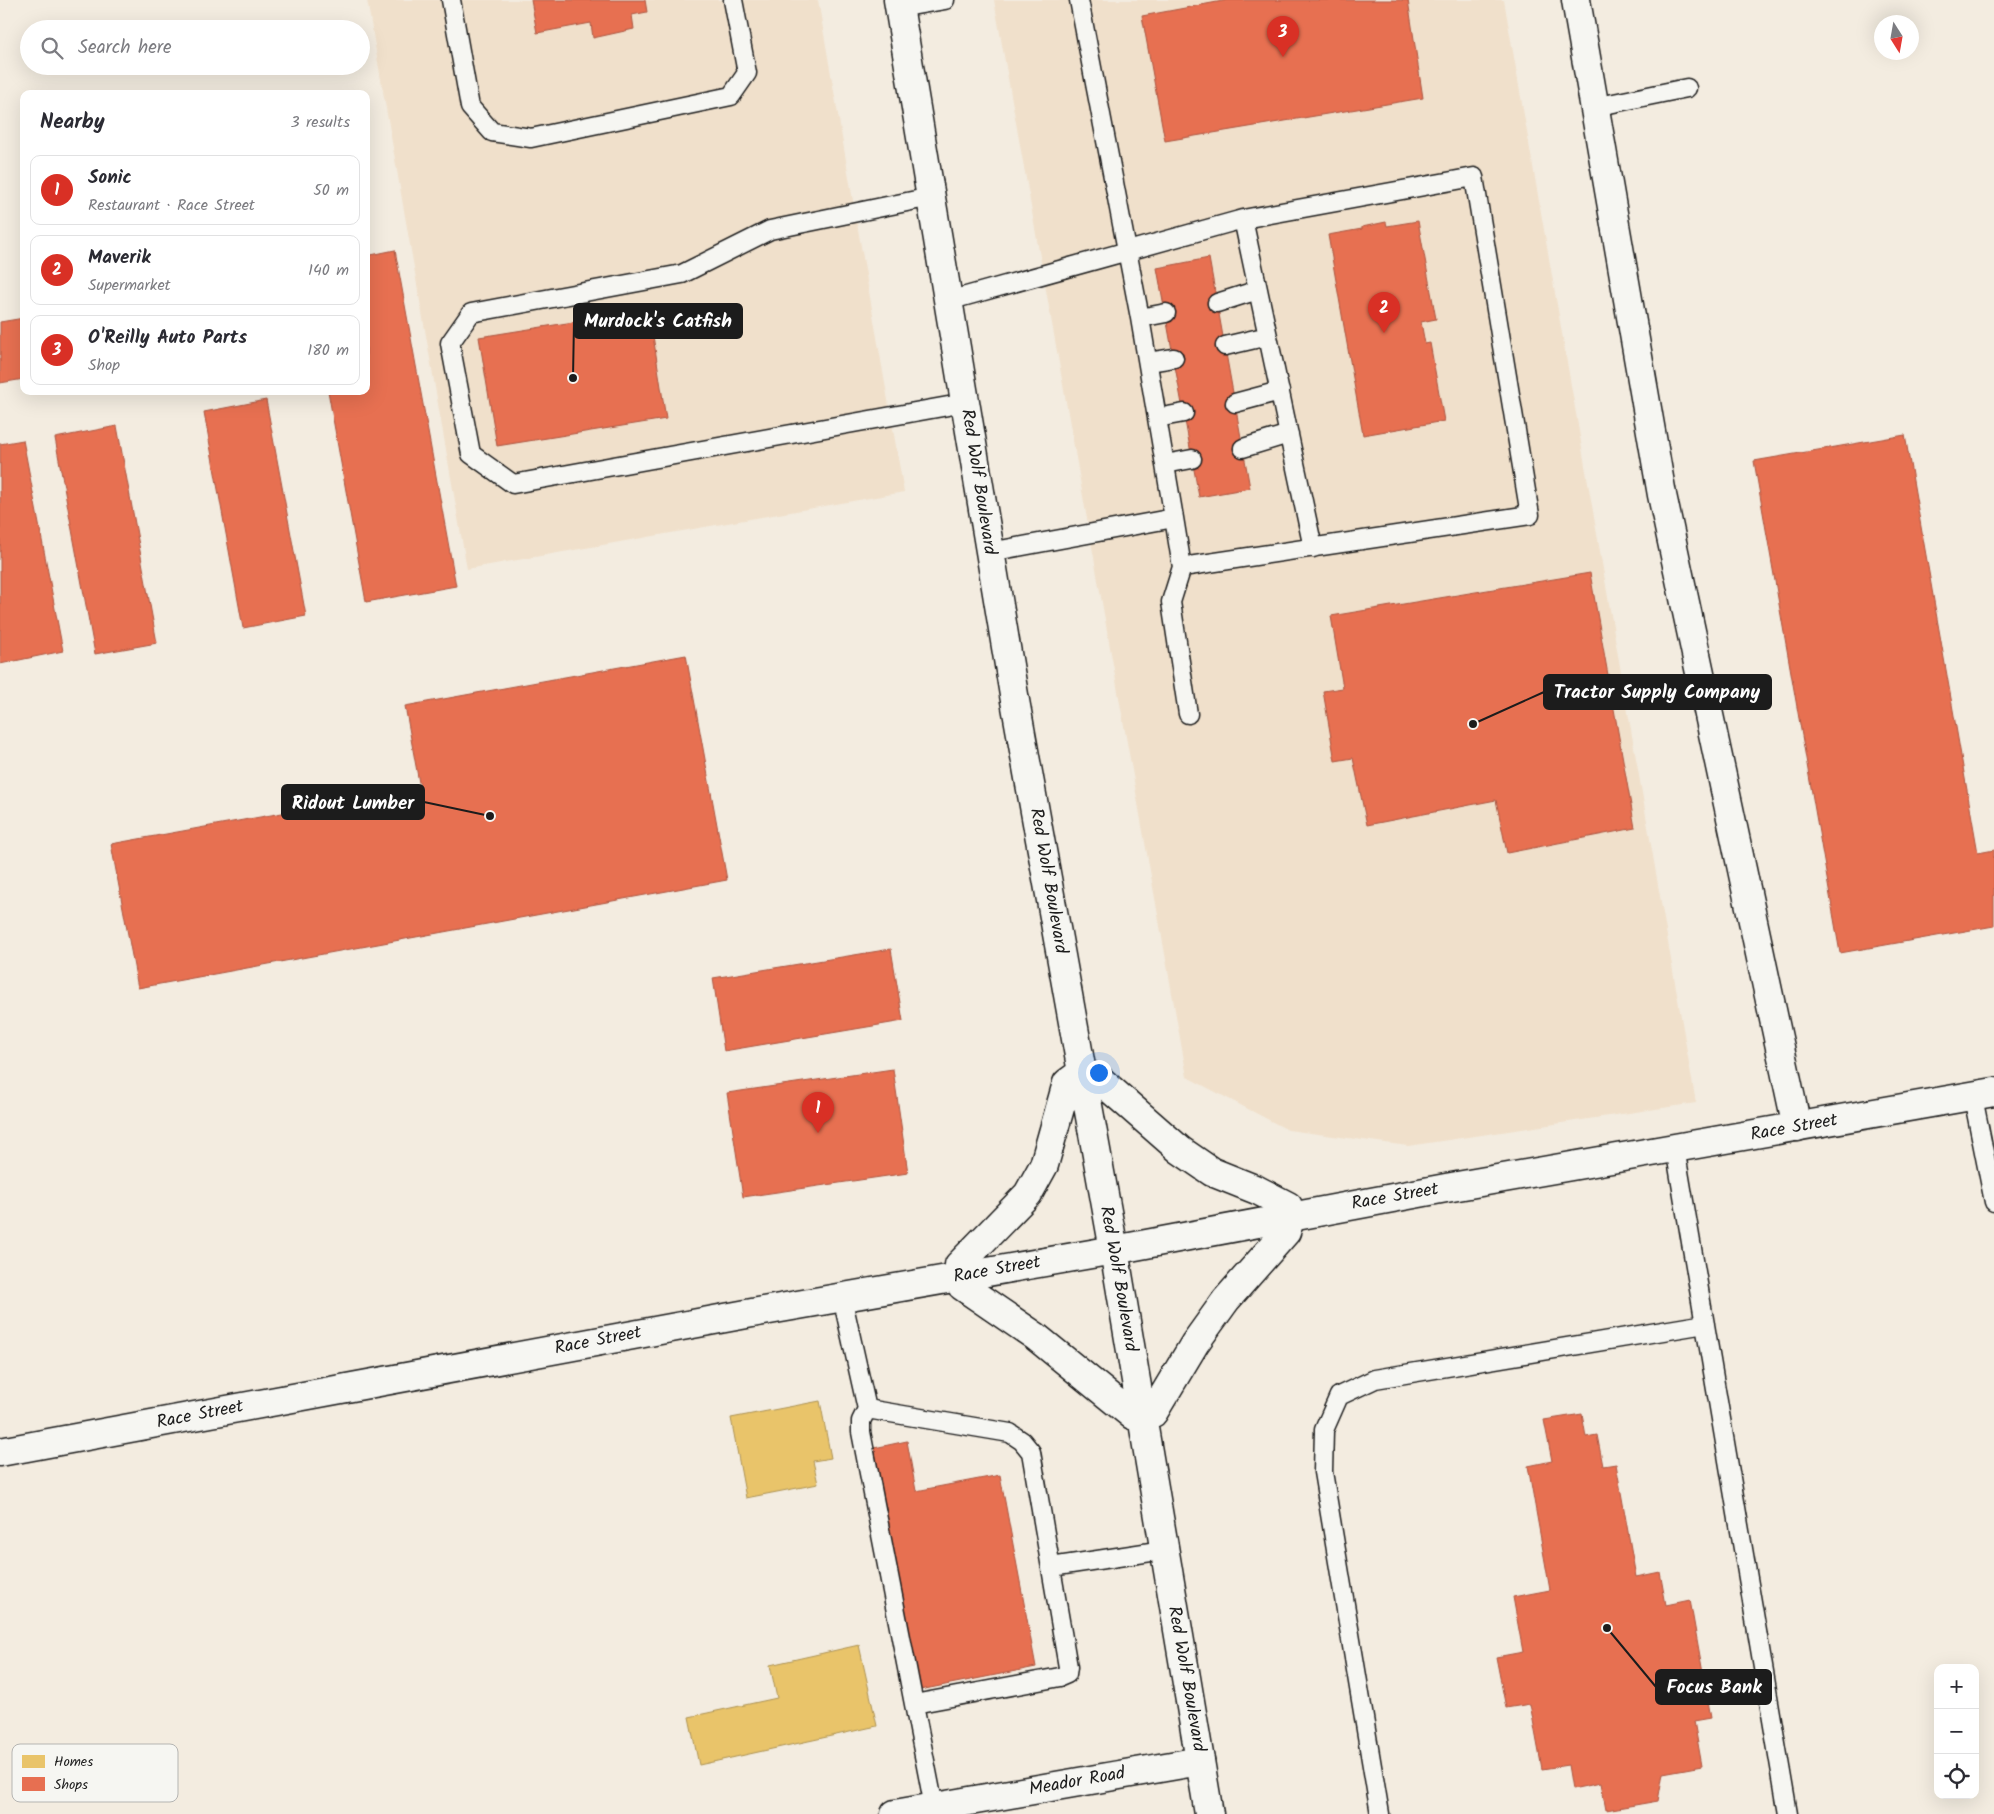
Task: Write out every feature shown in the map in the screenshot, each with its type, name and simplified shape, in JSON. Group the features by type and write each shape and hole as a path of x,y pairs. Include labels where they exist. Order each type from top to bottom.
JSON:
{"main road":[{"path":"1576,0 1662,495 1798,1127"},
{"name":"Red Wolf Boulevard","path":"899,4 990,552 1114,1250 1209,1814"},
{"path":"1082,1072 1100,1080 1180,1150 1212,1172 1257,1190 1288,1206 1291,1216 1286,1232 1226,1300 1195,1342 1153,1413 1142,1418 1132,1415 1035,1336 962,1286 959,1276 959,1265 1028,1194 1044,1165 1067,1083 1082,1072"},
{"name":"Race Street","path":"0,1452 842,1297 1114,1250 1291,1216 1984,1095"},
{"name":"Meador Road","path":"895,1814 1200,1761"}],"lane":[{"path":"451,0 470,106 492,132 531,138 731,96 747,73 733,0"},
{"path":"899,4 945,0"},
{"path":"1079,0 1148,362 1182,567 1172,602 1188,714"},
{"path":"1594,107 1687,88"},
{"path":"948,301 1243,219 1474,176 1530,515 1182,567"},
{"path":"931,197 770,230 682,274 471,313 450,343 471,454 512,484 965,403"},
{"path":"1243,219 1313,548"},
{"path":"1217,303 1258,290"},
{"path":"1140,318 1166,313"},
{"path":"1225,346 1268,336"},
{"path":"1148,362 1174,358"},
{"path":"1235,403 1280,391"},
{"path":"1157,418 1184,413"},
{"path":"1243,448 1289,434"},
{"path":"1165,464 1192,459"},
{"path":"990,552 1174,518"},
{"path":"1984,1095 1994,1202"},
{"path":"1675,1148 1788,1814"},
{"path":"842,1297 867,1409 861,1421 861,1432 934,1807"},
{"path":"1380,1814 1323,1472 1324,1430 1339,1396 1374,1379 1705,1324"},
{"path":"867,1409 1010,1433 1022,1441 1031,1452 1068,1667 1067,1674 1060,1677 914,1704"},
{"path":"1051,1567 1164,1550"}],"shaded area":[{"path":"367,0 818,0 904,492 467,569"},
{"path":"994,0 1504,0 1696,1103 1408,1146 1288,1130 1187,1077"}],"building: Homes":[{"path":"820,1401 831,1458 813,1461 818,1484 746,1498 731,1418"},
{"path":"859,1645 877,1726 699,1765 689,1717 777,1698 770,1665"}],"building: Shops":[{"path":"531,0 645,0 647,12 632,15 634,29 593,38 591,23 537,33"},
{"path":"1228,0 1408,0 1423,98 1165,141 1142,16"},
{"path":"1418,221 1436,319 1421,322 1425,344 1430,343 1444,421 1363,435 1328,235 1362,229 1362,227 1386,222 1387,226"},
{"path":"395,250 456,586 366,602 329,395 370,395 370,255"},
{"path":"1209,258 1250,488 1199,497 1157,268"},
{"path":"649,310 666,419 497,446 479,337"},
{"path":"20,319 20,380 0,383 0,322"},
{"path":"266,400 306,616 243,628 204,412"},
{"path":"117,426 157,643 95,654 55,438"},
{"path":"1905,435 1978,853 1994,850 1994,926 1840,953 1754,461"},
{"path":"23,440 63,651 0,664 0,444"},
{"path":"1590,573 1635,828 1507,853 1496,800 1367,825 1353,758 1335,761 1323,691 1343,688 1331,616"},
{"path":"686,655 727,880 138,988 111,844 420,788 405,706"},
{"path":"891,949 903,1021 724,1051 713,978"},
{"path":"893,1069 908,1173 743,1197 727,1093"},
{"path":"1582,1414 1586,1437 1597,1435 1603,1466 1616,1464 1636,1577 1660,1572 1666,1605 1690,1600 1711,1718 1694,1721 1702,1766 1663,1773 1658,1801 1606,1810 1601,1783 1572,1789 1568,1765 1542,1769 1530,1704 1506,1708 1496,1657 1523,1652 1513,1597 1550,1590 1528,1466 1552,1461 1544,1420"},
{"path":"907,1441 916,1491 1000,1475 1036,1667 920,1690 874,1448"}],"place":[{"name":"O'Reilly Auto Parts","path":"1283,57"},
{"name":"Maverik","path":"1384,333"},
{"name":"Murdock's Catfish","path":"573,378"},
{"name":"Tractor Supply Company","path":"1473,724"},
{"name":"Ridout Lumber","path":"490,816"},
{"name":"Sonic","path":"818,1133"},
{"name":"Focus Bank","path":"1607,1628"}]}
